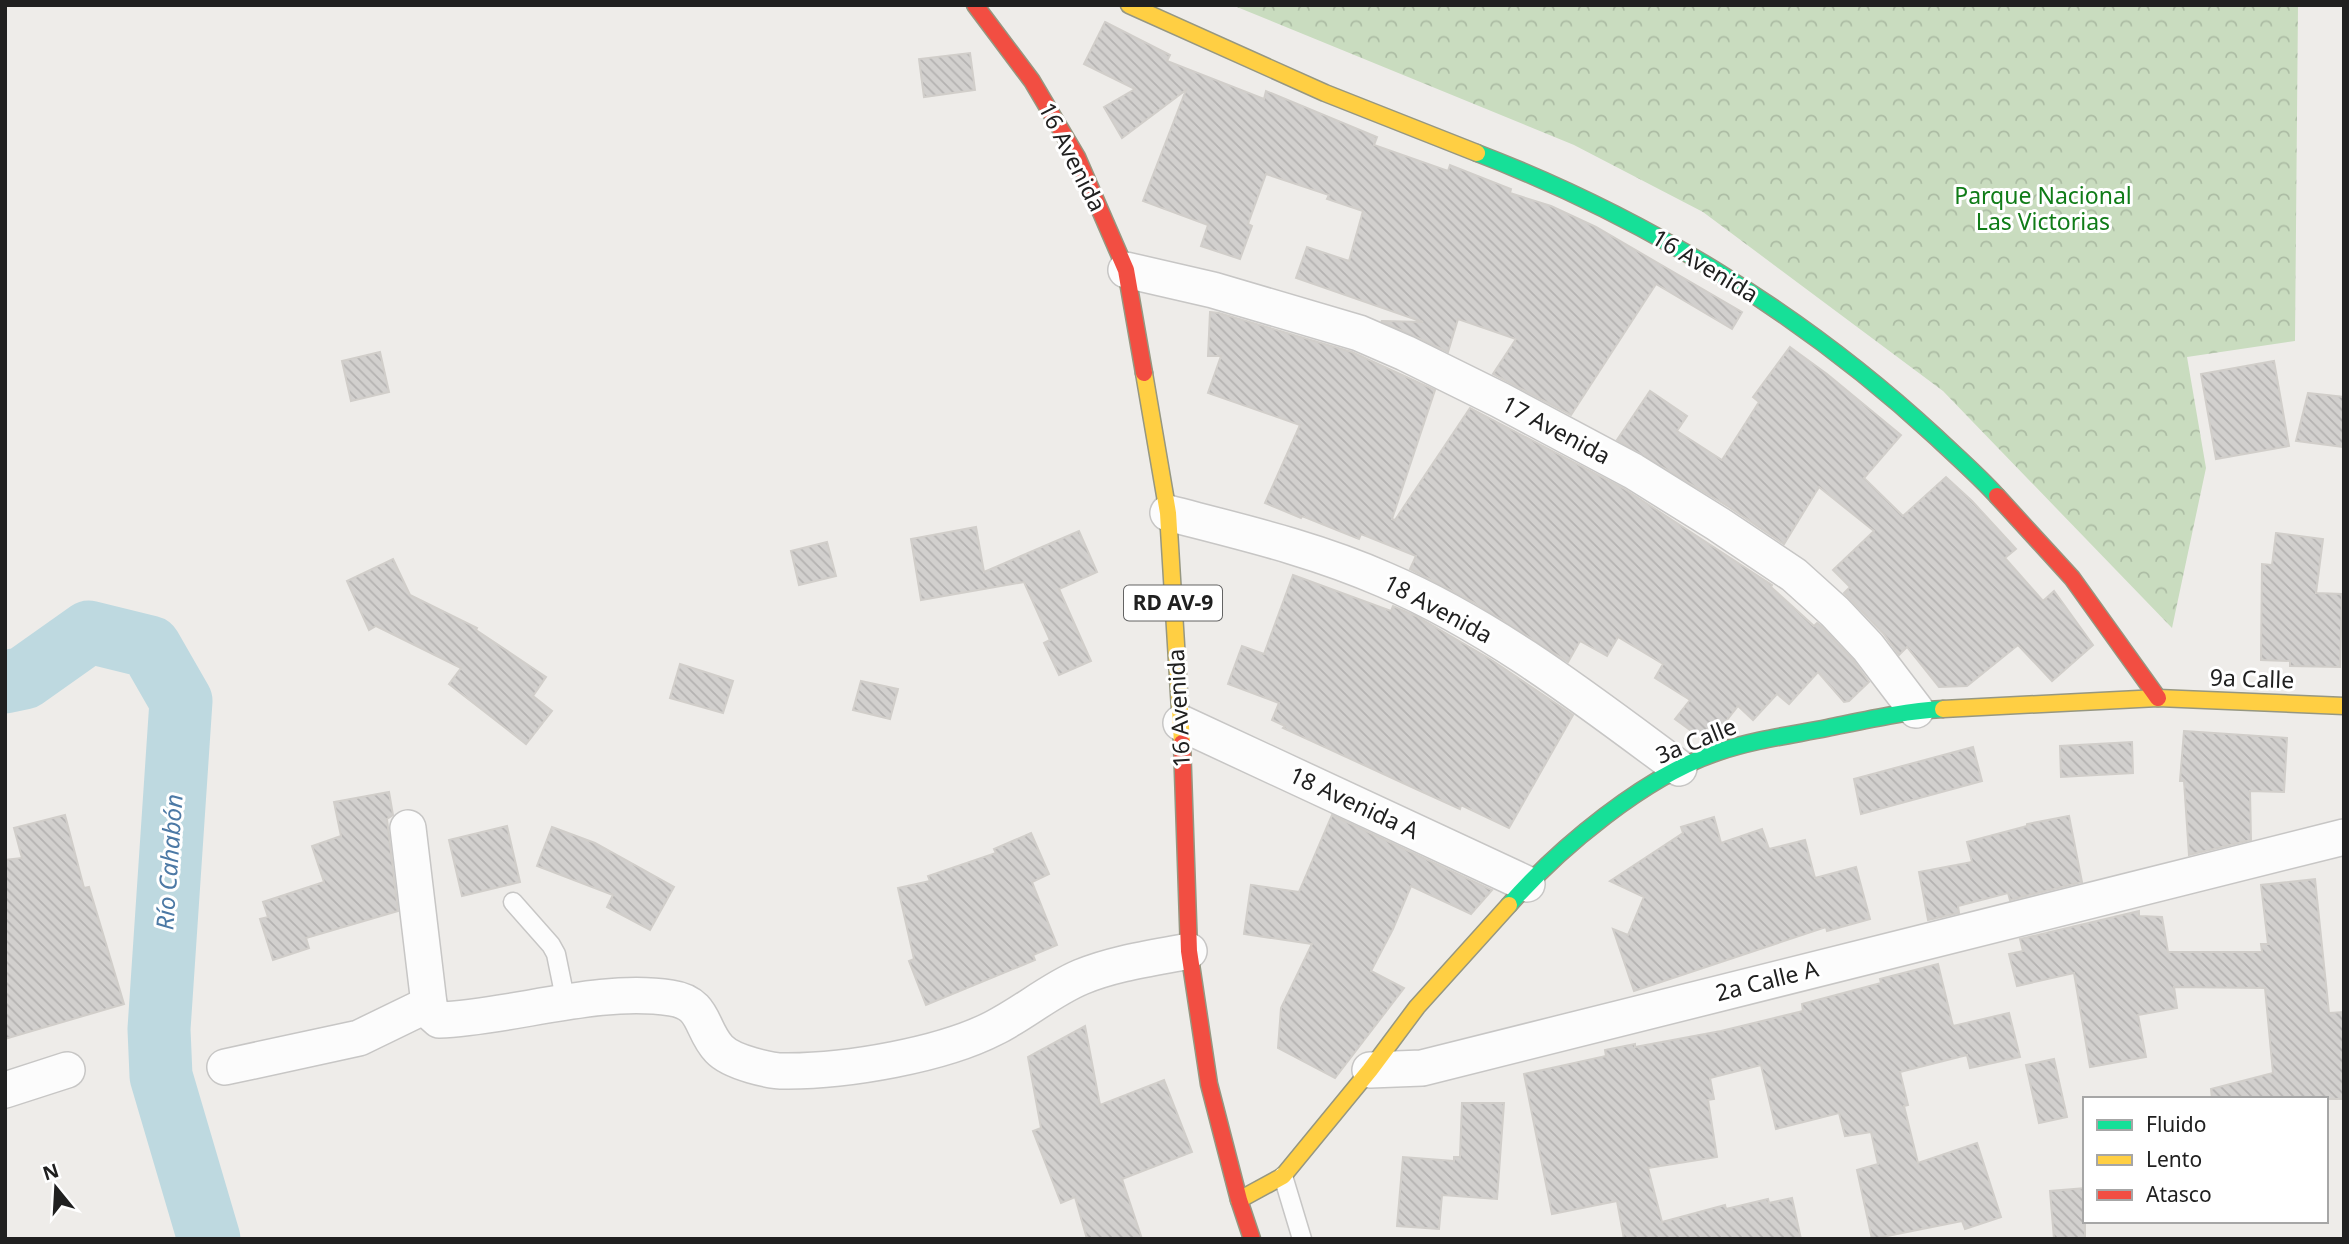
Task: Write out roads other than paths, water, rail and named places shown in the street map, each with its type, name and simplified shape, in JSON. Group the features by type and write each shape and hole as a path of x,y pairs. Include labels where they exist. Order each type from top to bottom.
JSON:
{"street":[{"name":"16 Avenida","path":"975,5 1032,81 1077,157 1126,270 1168,513 1181,723 1189,951 1209,1084 1239,1200 1252,1239"},
{"name":"16 Avenida","path":"1129,5 1325,93 1540,177 1606,208 1752,292 1811,333 1902,406 1988,486 2072,578 2158,698"},
{"name":"17 Avenida","path":"1126,270 1213,290 1359,333 1500,400 1633,471 1794,575 1868,646 1916,710"},
{"name":"18 Avenida","path":"1168,513 1280,543 1386,580 1448,611 1517,653 1590,701 1679,768"},
{"name":"9a Calle","path":"2158,698 2344,706"},
{"name":"3a Calle","path":"1370,1070 1417,1007 1527,884 1616,807 1679,768 1718,752 1761,741 1916,710 2158,698"},
{"name":"18 Avenida A","path":"1181,723 1527,884"},
{"path":"408,828 430,1012 439,1020 625,996 671,998 694,1007 718,1048 729,1057 786,1072 840,1068 954,1045 995,1028 1081,977 1113,966 1189,951"},
{"name":"2a Calle A","path":"1370,1070 1422,1068 2344,837"},
{"path":"225,1068 359,1038 429,1004"},
{"path":"5,1090 66,1070"},
{"path":"1239,1200 1283,1176 1370,1070"}],"lane":[{"path":"513,902 556,954 566,1003"},
{"path":"1283,1176 1302,1239"}],"waterway":[{"name":"Río Cahabón","path":"5,682 24,678 89,632 150,647 181,701 159,1029 161,1076 209,1239"}],"park label":[{"name":"Parque Nacional Las Victorias","path":"2043,209"}]}
